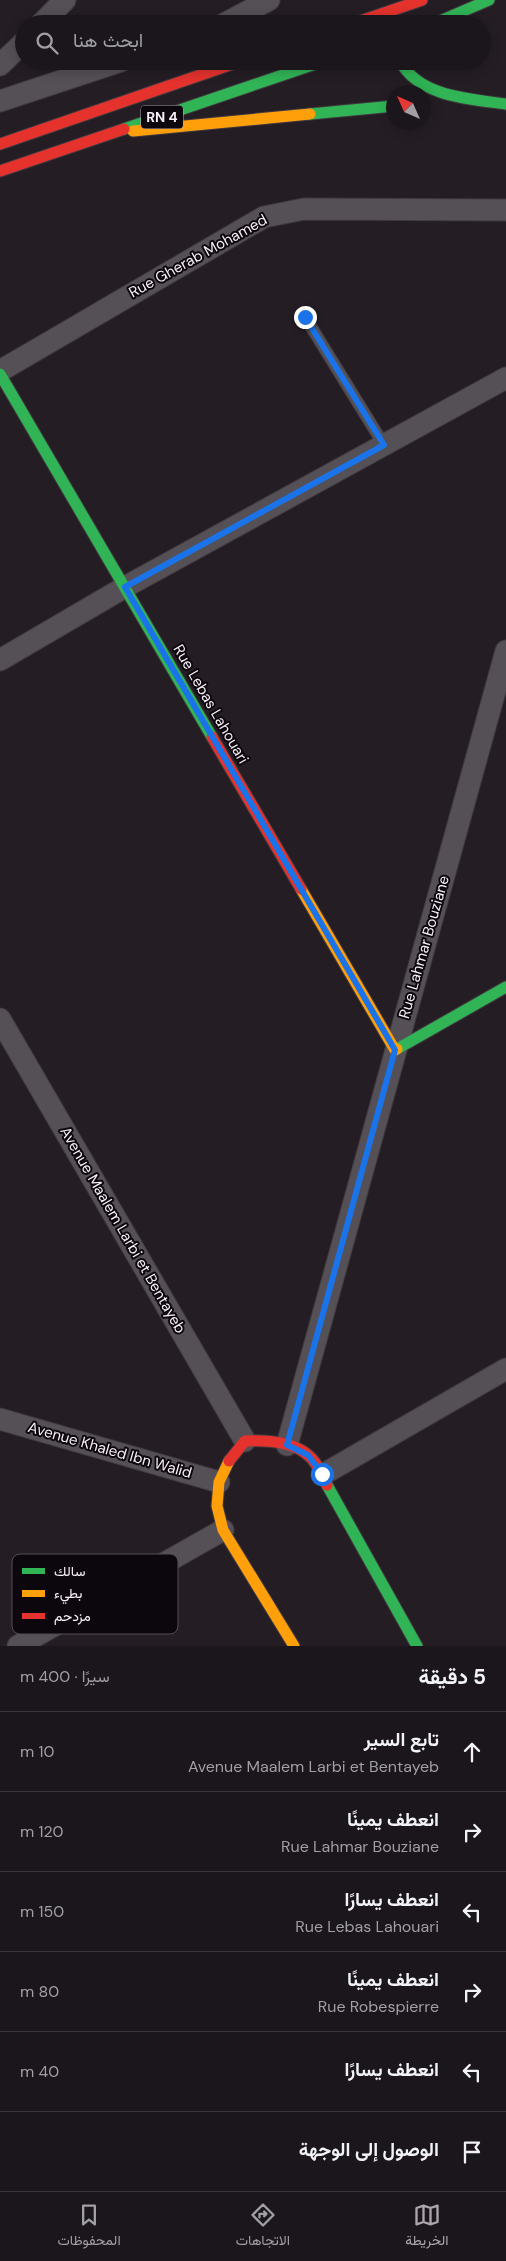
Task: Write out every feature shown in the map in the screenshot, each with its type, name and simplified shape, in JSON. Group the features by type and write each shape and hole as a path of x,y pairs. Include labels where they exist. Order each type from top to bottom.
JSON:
{"main road":[{"path":"378,15 422,0"},
{"path":"454,15 489,0"},
{"name":"RN 4","path":"0,144 215,70"},
{"name":"RN 4","path":"0,172 298,70"},
{"path":"403,70 413,80 465,98 506,104"},
{"path":"432,102 465,98"},
{"path":"114,133 386,107"},
{"name":"Rue Lebas Lahouari","path":"0,372 395,1050"},
{"path":"395,1050 506,987"},
{"path":"294,1646 223,1530 217,1506 219,1482 230,1459 245,1441 265,1439 287,1445 308,1455 322,1474 417,1646"}],"street":[{"path":"50,15 65,0"},
{"path":"241,15 269,0"},
{"path":"0,65 15,51"},
{"path":"0,101 94,70"},
{"name":"Rue Gherab Mohamed","path":"0,372 264,217 304,209 506,210"},
{"path":"0,660 125,587 506,378"},
{"name":"Rue Lahmar Bouziane","path":"287,1445 506,651"},
{"name":"Avenue Maalem Larbi et Bentayeb","path":"0,1018 245,1441"},
{"path":"322,1474 506,1369"},
{"name":"Avenue Khaled Ibn Walid","path":"0,1419 219,1482"},
{"path":"178,1555 223,1530"},
{"path":"18,1646 39,1634"}],"lane":[{"path":"305,317 384,445"}],"traffic: fast":[{"path":"454,15 489,0"},
{"path":"124,129 298,70"},
{"path":"407,70 420,82 432,89 462,98 506,104"},
{"path":"310,114 386,107"},
{"path":"0,374 212,737"},
{"path":"397,1049 506,987"},
{"path":"327,1485 417,1646"}],"traffic: slow":[{"path":"133,131 310,114"},
{"path":"301,889 395,1050 397,1049"},
{"path":"229,1461 219,1482 217,1506 223,1530 294,1646"}],"traffic: jam":[{"path":"378,15 422,0"},
{"path":"0,144 215,70"},
{"path":"0,171 124,129"},
{"path":"212,737 301,889"},
{"path":"229,1461 245,1441 270,1441 287,1444 302,1450 314,1461 327,1485"}],"route":[{"path":"305,317 384,445 125,587 395,1050 287,1445 308,1455 322,1474"}]}
